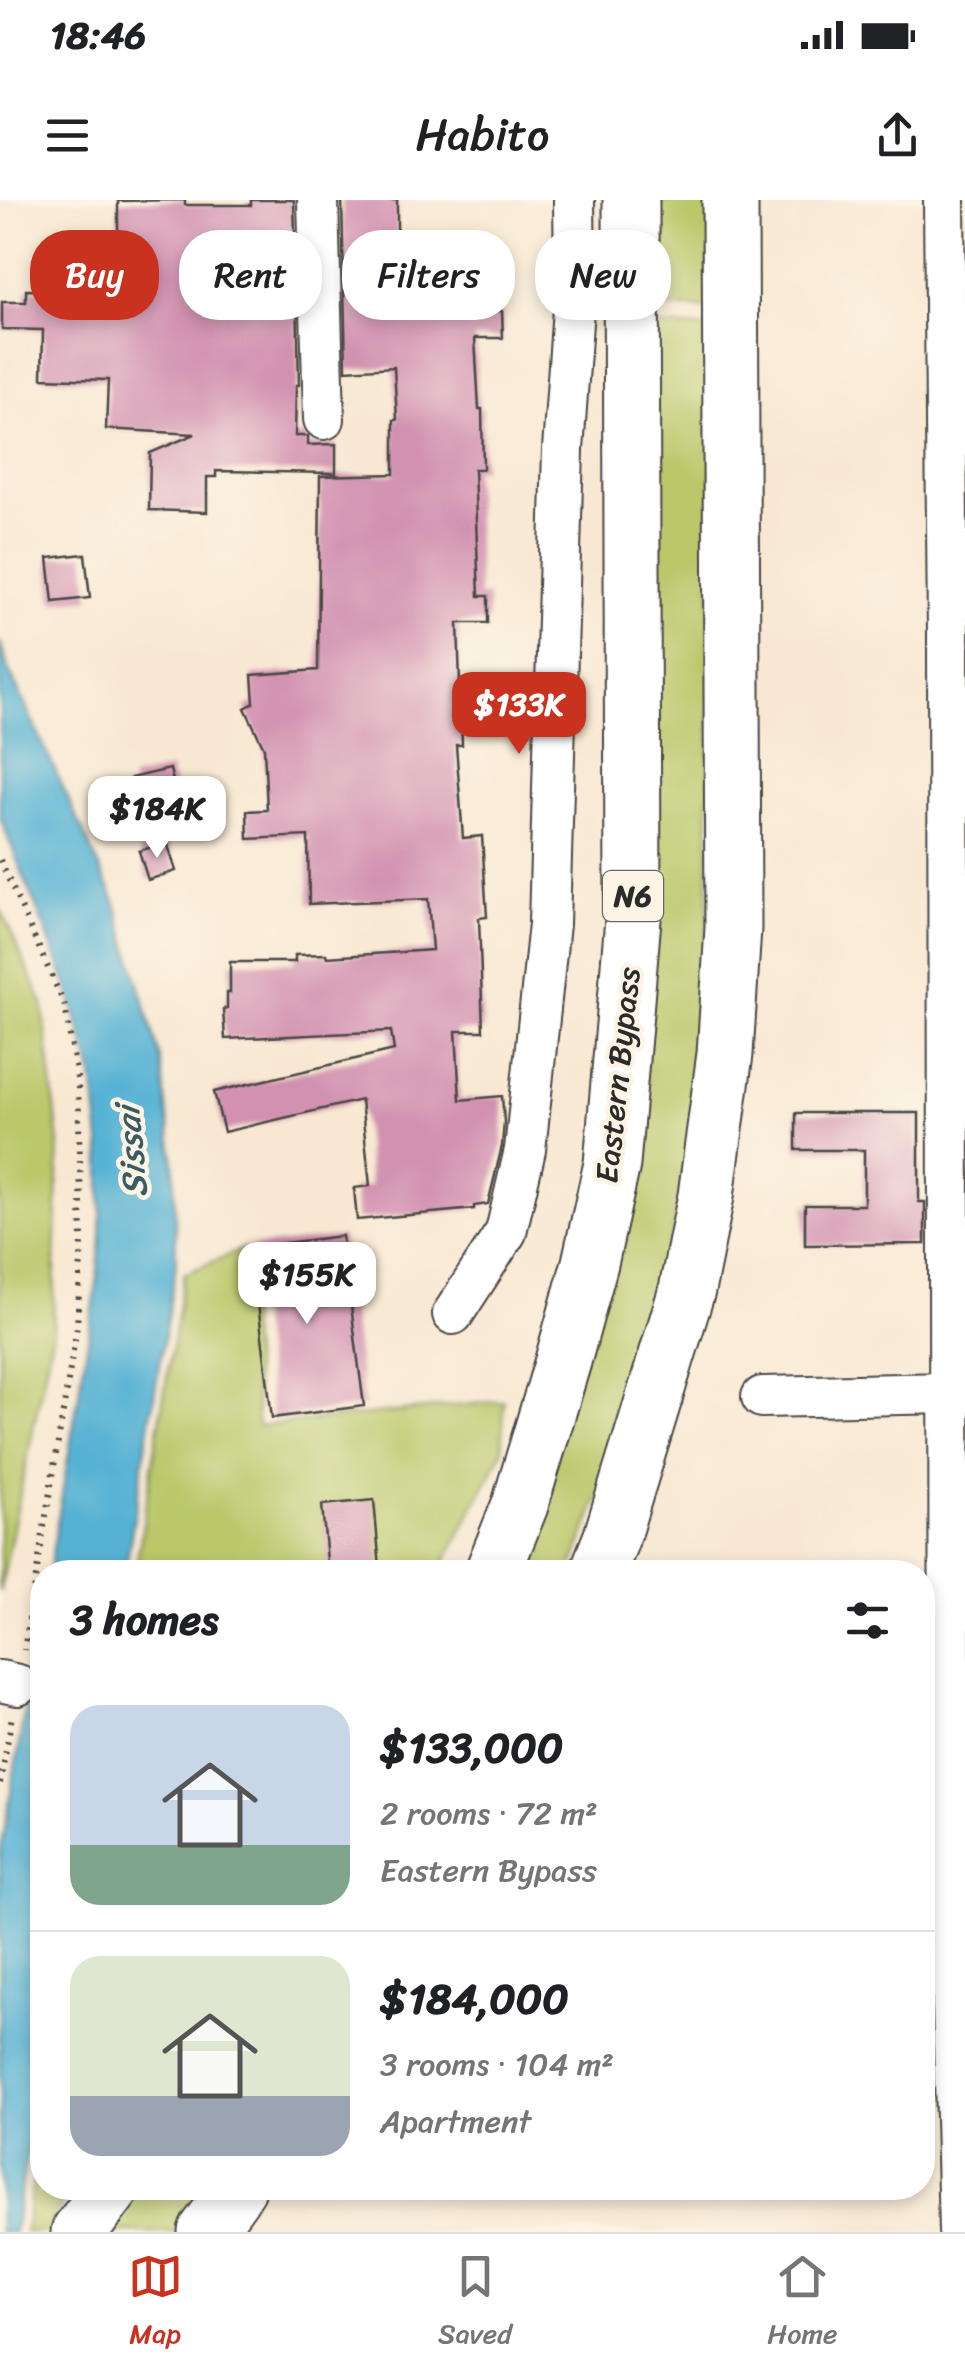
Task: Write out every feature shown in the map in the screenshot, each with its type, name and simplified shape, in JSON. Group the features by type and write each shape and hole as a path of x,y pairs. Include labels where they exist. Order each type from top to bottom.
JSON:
{"highway":[{"name":"Eastern Bypass","path":"498,1560 520,1505 563,1361 612,1164 633,919 631,200"},
{"path":"602,1560 687,1290 706,1196 725,1054 733,928 730,200"},
{"path":"80,2232 103,2200"},
{"path":"206,2232 229,2200"}],"street":[{"path":"318,200 324,419"},
{"path":"452,1314 506,1232 525,1150 550,924 563,450 575,280 574,200"},
{"path":"944,200 956,633 948,1393 950,1893 959,2232"},
{"path":"762,1397 948,1393"}],"path":[{"path":"0,860 65,1006 78,1084 82,1242 76,1326 32,1560"},
{"path":"0,1784 9,1683 30,1571"}],"green space":[{"path":"649,200 713,200 714,309 671,308 671,230 649,230"},
{"path":"650,326 714,328 708,912 694,1133 636,1399 575,1560 518,1560 504,1553 624,1152"},
{"path":"0,908 43,1004 59,1143 53,1331 0,1592"},
{"path":"243,1249 258,1426 504,1401 502,1452 446,1560 137,1560 184,1274"},
{"path":"30,2200 65,2200 45,2232 25,2232"},
{"path":"126,2200 204,2200 181,2232 103,2232"}],"water":[{"name":"Sissai","path":"0,641 8,668 116,903 160,1057 174,1163 176,1265 127,1560 51,1560 96,1291 101,1237 101,1152 93,1073 66,982 0,817"},
{"path":"30,1679 30,2135 14,2232 0,2232 0,1856"}],"building":[{"path":"185,200 185,205 251,205 251,200 294,200 295,230 179,230 179,320 298,320 295,436 308,436 308,445 336,444 336,473 216,471 216,477 207,477 207,512 149,510 150,453 195,434 106,429 108,380 42,378 43,330 2,329 2,302 26,302 26,290 30,290 30,320 159,320 159,230 118,230 118,201"},
{"path":"342,200 397,200 397,230 343,230"},
{"path":"345,320 502,320 503,338 475,338 483,469 474,469 479,596 488,596 488,623 458,623 462,745 456,745 463,838 482,836 487,917 479,918 483,1031 456,1031 460,1100 502,1096 502,1146 488,1204 474,1209 357,1220 354,1188 370,1186 361,1100 224,1132 214,1092 394,1050 391,1031 225,1039 223,1009 227,1008 230,993 230,962 295,962 295,955 327,957 432,950 428,899 309,904 308,836 248,839 247,811 267,810 264,748 245,708 254,703 252,675 318,670 320,476 394,474 394,367 346,370"},
{"path":"85,554 90,598 53,602 48,558"},
{"path":"170,769 180,809 142,818 131,778"},
{"path":"167,842 176,871 148,880 139,851"},
{"path":"796,1113 919,1113 919,1202 925,1202 925,1244 805,1245 805,1205 864,1205 864,1150 796,1150"},
{"path":"342,1236 364,1406 272,1418 251,1247"},
{"path":"374,1500 379,1560 327,1560 322,1505"}]}
